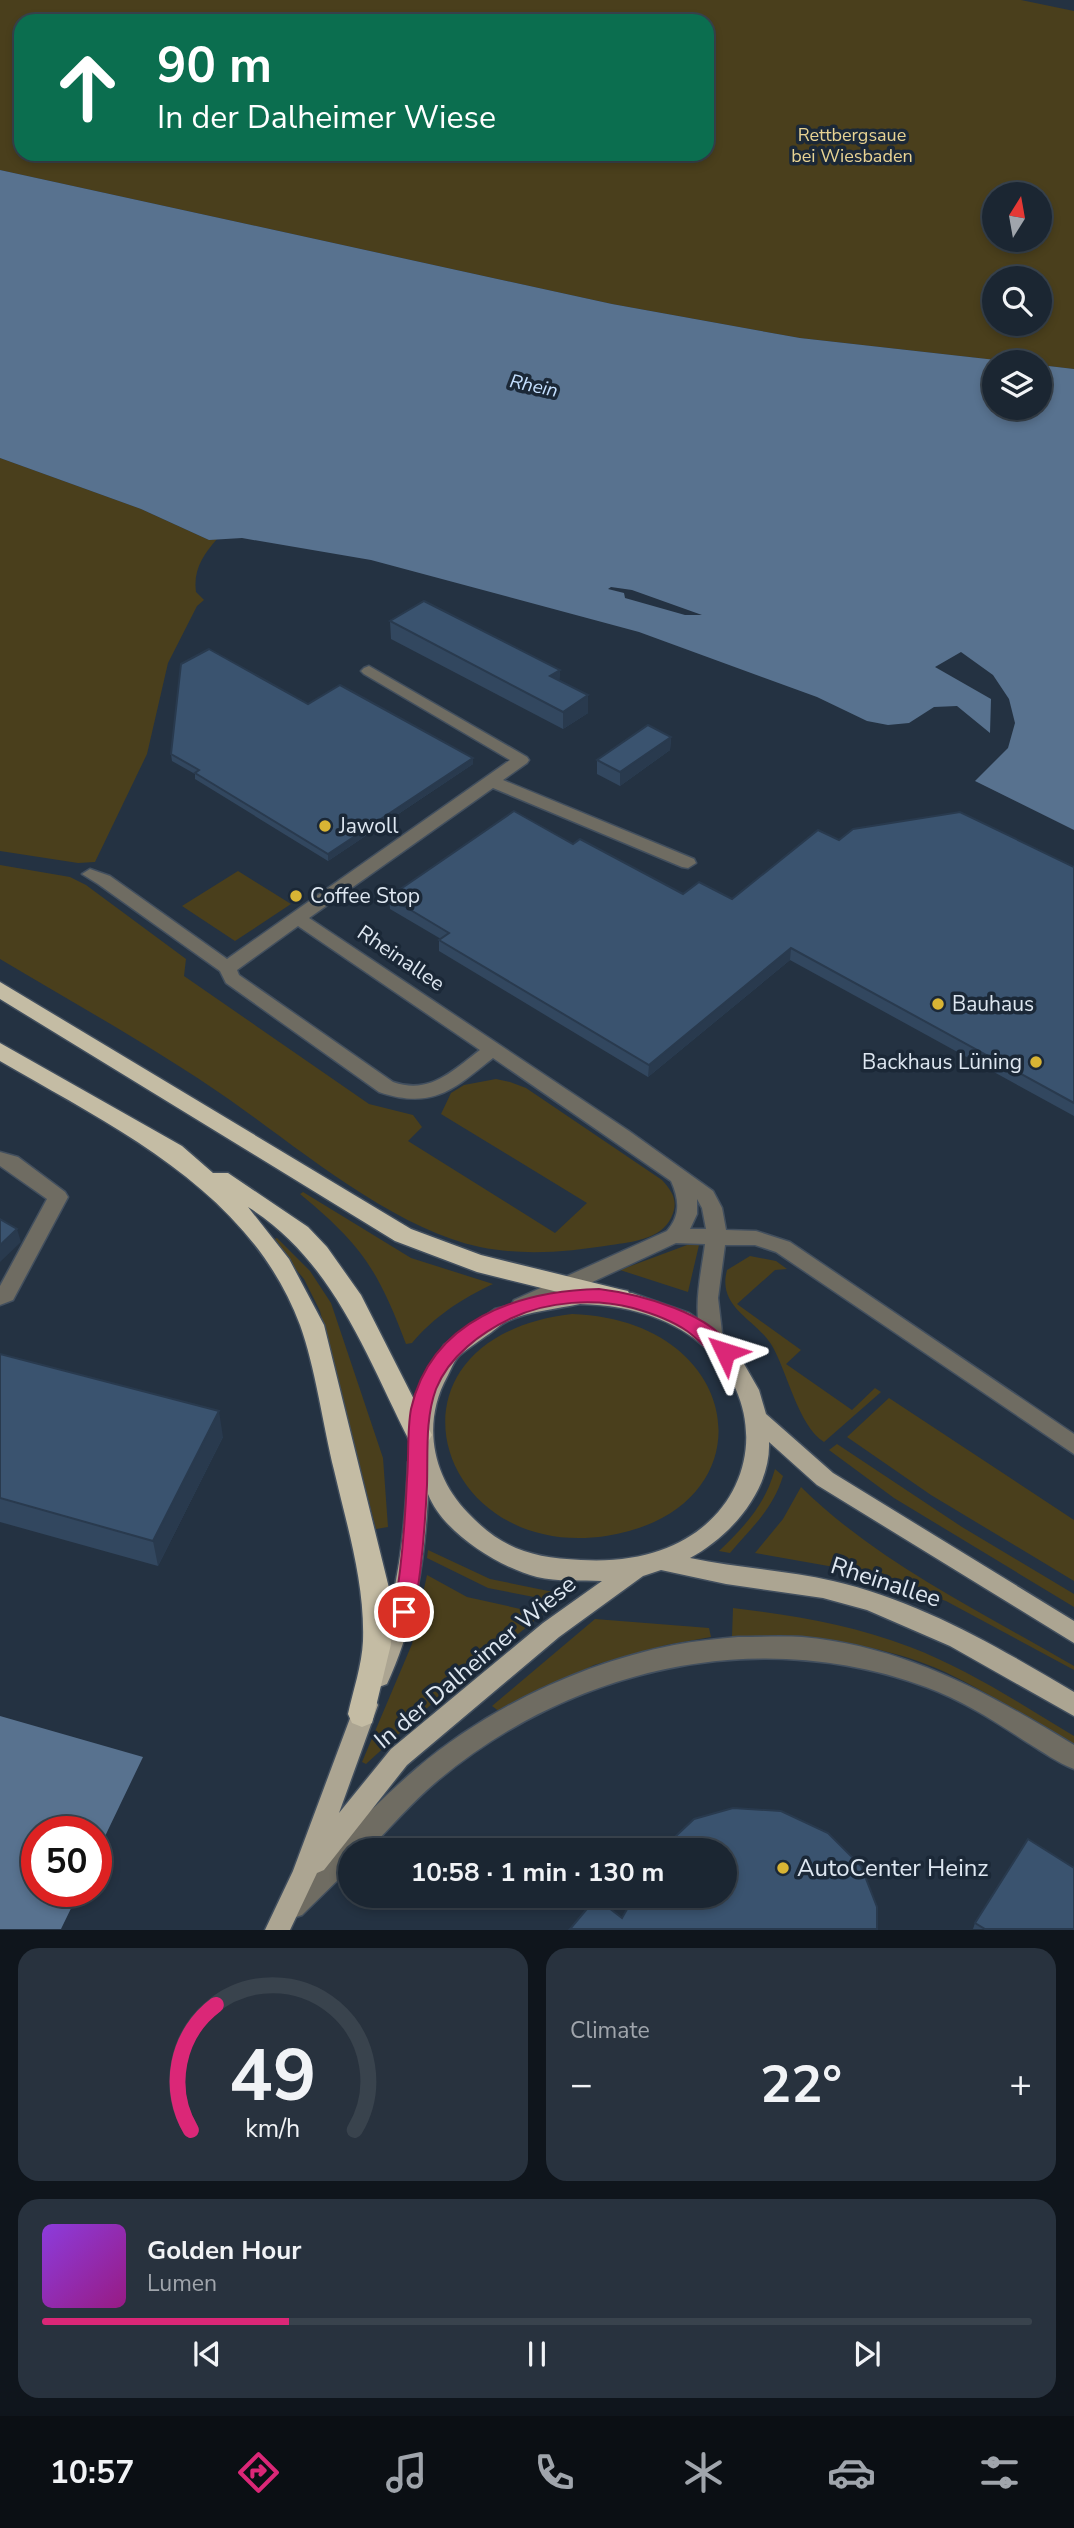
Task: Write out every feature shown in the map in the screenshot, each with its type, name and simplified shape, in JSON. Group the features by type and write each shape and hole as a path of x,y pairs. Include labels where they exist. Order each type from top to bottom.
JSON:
{"highway":[{"path":"3,994 403,1236 477,1262 619,1298"},
{"path":"0,1052 270,1209 300,1233 340,1283 419,1442"},
{"path":"163,1146 216,1187 261,1237 286,1275 312,1325 375,1588 377,1644 362,1714"}],"main road":[{"name":"In der Dalheimer Wiese","path":"281,1921 304,1875 362,1714 395,1640 410,1589 421,1411 428,1387 448,1354 477,1328 521,1306 570,1296 619,1298 670,1313 713,1341 744,1377 759,1420"},
{"path":"419,1442 432,1486 443,1504 474,1536 528,1563 564,1571 590,1573 651,1564 702,1539 733,1510 753,1476 760,1438 759,1420"},
{"name":"Rheinallee","path":"759,1420 825,1479 1074,1633"},
{"name":"In der Dalheimer Wiese","path":"304,1875 399,1757 551,1630 651,1564"},
{"name":"Rheinallee","path":"651,1564 834,1590 877,1603 918,1618 965,1641 1074,1705"}],"street":[{"path":"227,968 519,764 521,760 517,755 369,671"},
{"path":"493,782 688,863"},
{"path":"90,874 104,880 227,968 232,979 386,1087 400,1094 417,1097 442,1089 493,1049"},
{"name":"Rheinallee","path":"297,918 678,1175 711,1204 716,1222 708,1297 713,1341"},
{"path":"0,1160 12,1162 58,1198 6,1294 0,1297"},
{"path":"674,1236 684,1224 687,1212 686,1192 678,1175"},
{"path":"521,1306 674,1236 756,1238 783,1247 1074,1445"},
{"path":"363,1838 437,1766 480,1736 558,1693 646,1659 679,1652 764,1645 837,1651 881,1661 932,1678 978,1700 1074,1758"},
{"path":"281,1921 338,1863"}],"green space":[{"name":"Rettbergsaue bei Wiesbaden","path":"0,0 1021,0 1074,11 1074,369 1052,366 1052,350 982,350 982,358 800,338 612,304 0,170"},
{"path":"0,458 141,509 209,540 217,539 203,557 198,570 196,592 204,600 197,606 168,663 147,754 95,862 78,863 0,851"},
{"path":"0,865 70,877 86,885 186,959 184,976 369,1104 413,1115 422,1127 408,1141 555,1233 587,1203 441,1114 451,1093 464,1085 496,1079 526,1088 662,1180 674,1198 675,1207 671,1218 660,1231 637,1241 578,1250 513,1251 480,1247 447,1238 382,1206 349,1186 174,1063 0,959"},
{"path":"238,871 291,904 235,941 182,906"},
{"path":"303,1192 411,1258 493,1284 449,1309 412,1343 406,1344 377,1277 366,1260 339,1229 300,1194"},
{"path":"277,1238 310,1271 331,1303 383,1458 388,1527 376,1529 320,1311 304,1279 271,1240"},
{"path":"695,1242 699,1245 688,1292 620,1270"},
{"path":"750,1256 776,1261 787,1269 775,1270 737,1304 801,1350 786,1364 852,1410 875,1388 881,1392 824,1442 807,1424 771,1344 739,1311 727,1294 727,1270"},
{"path":"572,1314 631,1324 675,1348 704,1380 718,1418 715,1456 696,1491 660,1519 606,1536 547,1535 499,1516 465,1484 448,1444 447,1402 467,1362 508,1331"},
{"path":"889,1398 1074,1520 1074,1581 931,1495 847,1437"},
{"path":"837,1444 962,1527 1074,1594 1074,1607 894,1498 829,1450"},
{"path":"775,1469 783,1476 768,1508 730,1553 719,1551 760,1504"},
{"path":"801,1487 831,1514 897,1563 1074,1666 1074,1670 946,1601 851,1570 755,1553 783,1519"},
{"path":"428,1550 490,1579 558,1593 560,1602 488,1588 427,1558"},
{"path":"427,1575 467,1597 543,1614 437,1699 366,1764 362,1762 412,1644"},
{"path":"733,1608 823,1622 910,1647 973,1676 1074,1736 1074,1747 978,1689 920,1662 840,1642 732,1636"},
{"path":"595,1619 709,1628 711,1637 666,1645 594,1665 500,1712 492,1706"}],"water":[{"name":"Rhein","path":"0,170 612,304 800,338 982,358 982,420 1052,420 1052,366 1074,369 1074,830 975,781 1008,748 1015,723 1009,699 993,675 961,652 935,667 991,699 990,733 957,706 934,707 909,723 888,725 867,721 817,697 639,632 371,560 242,538 209,540 141,509 0,458"},
{"path":"0,1716 143,1757 112,1822 112,1816 21,1816 21,1907 72,1907 61,1929 0,1929"}],"pier":[{"path":"611,587 632,590 702,615 685,615 625,598 624,593 608,589"}],"building":[{"path":"424,601 560,670 550,676 588,695 563,712 390,621"},
{"path":"209,649 308,704 340,685 473,758 328,854 195,773 199,770 171,754 181,664"},
{"path":"648,725 671,737 620,772 597,760"},
{"path":"514,811 573,844 580,839 683,894 699,882 732,899 818,830 839,840 853,829 960,812 1074,867 1074,1103 791,948 649,1065 439,940 449,933 389,897"},
{"path":"0,1219 17,1229 0,1245"},
{"path":"0,1354 219,1411 153,1541 0,1498"},
{"name":"AutoCenter Heinz","path":"733,1808 781,1811 828,1833 861,1866 877,1907 877,1929 570,1929 588,1908 609,1908 622,1918 628,1908 737,1908 737,1838 674,1838 694,1819"},
{"name":"AutoCenter Heinz","path":"1028,1839 1074,1868 1074,1929 985,1929 975,1923"}],"place":[{"name":"Jawoll","path":"325,826"},
{"name":"Coffee Stop","path":"296,896"},
{"name":"Bauhaus","path":"938,1004"},
{"name":"Backhaus Lüning","path":"1036,1062"},
{"name":"AutoCenter Heinz","path":"783,1868"}],"route":[{"path":"404,1612 414,1558 421,1411 428,1387 440,1364 467,1336 501,1314 521,1306 560,1297 599,1296 632,1301 670,1313 693,1326 725,1352"}]}
